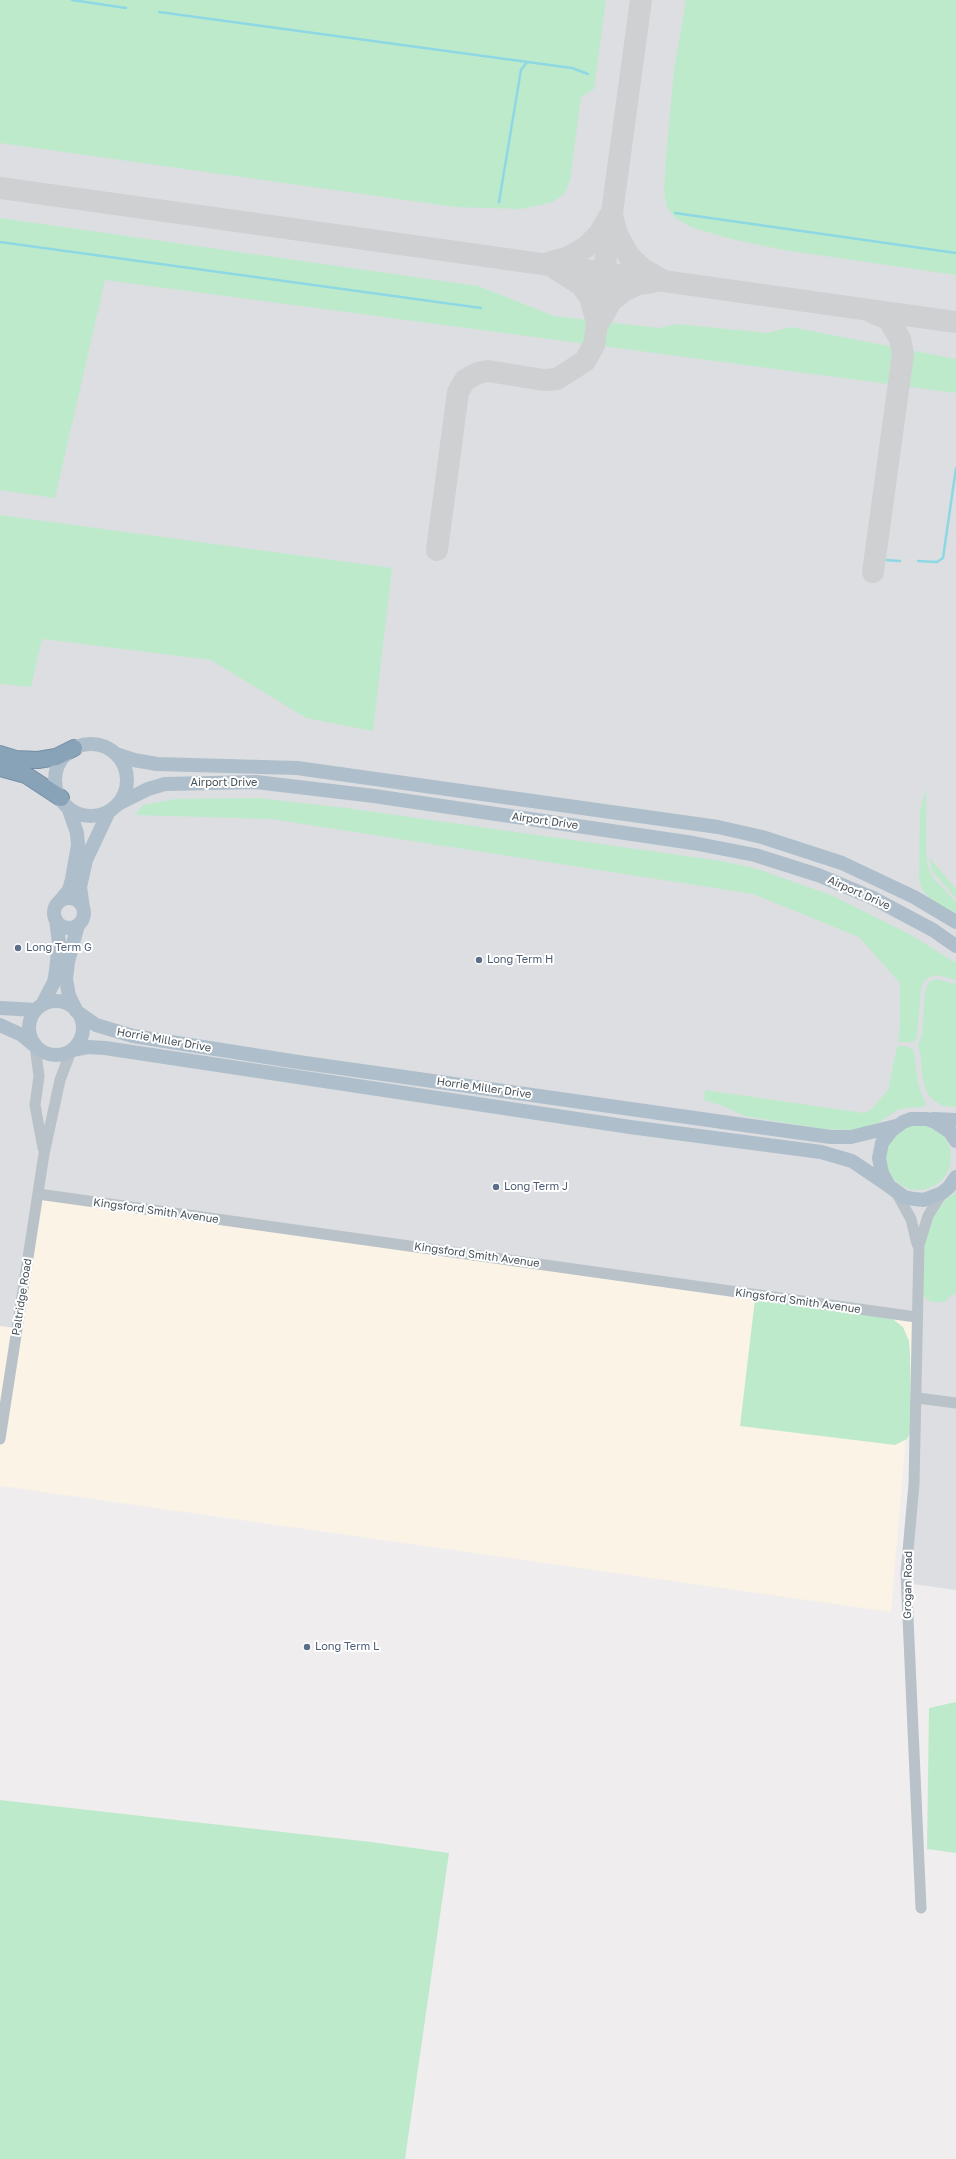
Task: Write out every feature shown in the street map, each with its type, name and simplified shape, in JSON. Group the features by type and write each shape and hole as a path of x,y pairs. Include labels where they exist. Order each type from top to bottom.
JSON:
{"highway":[{"path":"0,754 16,759 38,760 56,757 74,748"},
{"path":"0,768 26,775 64,802"}],"main road":[{"path":"0,1024 22,1035 34,1045 48,1054 61,1054 71,1051 79,1043 82,1032 82,1021 69,996 66,979 68,962 78,925 83,917 80,886 86,860 113,808 125,792 127,779 124,765 116,754 109,749 96,744 82,745 74,748 64,757 57,770 56,784 77,833 78,845 69,890 60,901 54,912 59,942 54,982 29,1025 34,1045"},
{"name":"Airport Drive","path":"116,754 134,760 157,764 297,768 668,819 740,831 790,845 842,863 914,897 956,922"},
{"name":"Airport Drive","path":"113,808 148,789 165,784 256,782 374,796 693,843 755,855 818,875 873,898 933,930 956,946"},
{"path":"64,802 85,815 97,815 113,808"},
{"path":"60,901 73,899 82,908"},
{"path":"56,920 66,928 78,925"},
{"path":"0,1008 39,1008 48,1002 60,1002 76,1011"},
{"name":"Horrie Miller Drive","path":"76,1011 85,1019 107,1029 172,1042 831,1137 851,1138 896,1126 911,1119 927,1119"},
{"name":"Horrie Miller Drive","path":"71,1051 88,1047 105,1048 622,1126 821,1152 852,1161 892,1189 914,1199 924,1200 942,1193"},
{"path":"927,1119 956,1120"},
{"path":"927,1119 944,1126 956,1141"},
{"path":"892,1189 880,1166 880,1151 886,1136 896,1126"},
{"path":"942,1193 950,1187 956,1177"}],"street":[{"name":"Paltridge Road","path":"34,1045 38,1076 35,1105 44,1154"},
{"name":"Paltridge Road","path":"0,1439 44,1154 60,1080 71,1051"},
{"name":"Grogan Road","path":"892,1189 908,1212 913,1227 918,1261"},
{"name":"Grogan Road","path":"921,1908 906,1583 914,1484 918,1398 916,1317 919,1246 926,1221 942,1193"},
{"name":"Kingsford Smith Avenue","path":"38,1194 916,1317"},
{"path":"918,1398 956,1403"}],"shaded area":[{"path":"0,0 956,0 956,1590 906,1583 916,1317 38,1194 17,1328 0,1326"},
{"path":"38,1194 916,1317 891,1612 1,1486 0,1492 0,1326 17,1328"}],"green space":[{"path":"0,0 606,0 594,89 581,97 570,180 565,193 553,202 521,209 455,207 0,143"},
{"path":"686,0 956,0 956,275 784,250 731,239 691,227 675,218 667,207 664,192 674,70"},
{"path":"0,218 478,286 554,316 659,328 677,324 767,333 791,327 956,359 956,393 105,280 55,498 0,490"},
{"path":"0,515 392,568 373,731 306,718 211,660 42,639 31,687 0,684"},
{"path":"926,787 926,852 928,867 933,878 956,902 956,915 929,898 922,889 919,879 920,812"},
{"path":"258,798 346,808 721,861 754,868 831,895 911,935 956,963 956,980 937,975 924,981 921,988 917,1037 914,1042 898,1042 900,1026 900,983 859,937 753,894 271,819 135,815 143,805 175,799"},
{"path":"929,857 956,889 956,898 932,871"},
{"path":"936,979 956,984 956,1107 943,1106 933,1100 926,1091 922,1075 921,1058 918,1046 922,1034 925,991 929,982"},
{"path":"897,1046 906,1046 914,1051 918,1084 926,1105 923,1107 897,1110 877,1124 853,1130 823,1129 745,1116 723,1106 704,1100 705,1090 864,1113 871,1110 888,1090"},
{"path":"911,1124 925,1124 937,1129 946,1138 951,1150 949,1170 942,1181 925,1190 911,1190 899,1185 890,1176 885,1164 885,1150 890,1138 899,1129"},
{"path":"956,1192 956,1292 944,1302 932,1302 925,1298 923,1294 924,1243 930,1221 942,1203"},
{"path":"755,1299 890,1317 903,1327 909,1341 910,1352 911,1431 907,1439 895,1445 740,1426"},
{"path":"956,1702 956,1853 927,1849 929,1708"},
{"path":"0,1800 371,1842 449,1853 405,2159 0,2159"}],"waterway":[{"path":"72,0 126,8"},
{"path":"159,12 572,68 588,74"},
{"path":"499,202 521,70 527,62"},
{"path":"675,213 956,253"},
{"path":"0,242 481,308"},
{"path":"918,561 937,562 943,558 956,468"},
{"path":"885,560 900,561"}],"taxiway":[{"path":"437,550 458,392 465,380 478,373 488,371 544,380 557,379 585,361 594,345 641,0"},
{"path":"0,188 956,322"},
{"path":"548,263 569,257 586,247 599,234 609,217"},
{"path":"613,219 617,234 629,256 643,269 659,278"},
{"path":"556,269 581,285 590,297 596,319"},
{"path":"600,321 611,301 624,291 638,284 652,282"},
{"path":"871,312 886,318 890,322 900,339 903,354 873,572"}],"place":[{"name":"Long Term G","path":"18,948"},
{"name":"Long Term H","path":"479,960"},
{"name":"Long Term J","path":"496,1187"},
{"name":"Long Term L","path":"307,1647"}]}
